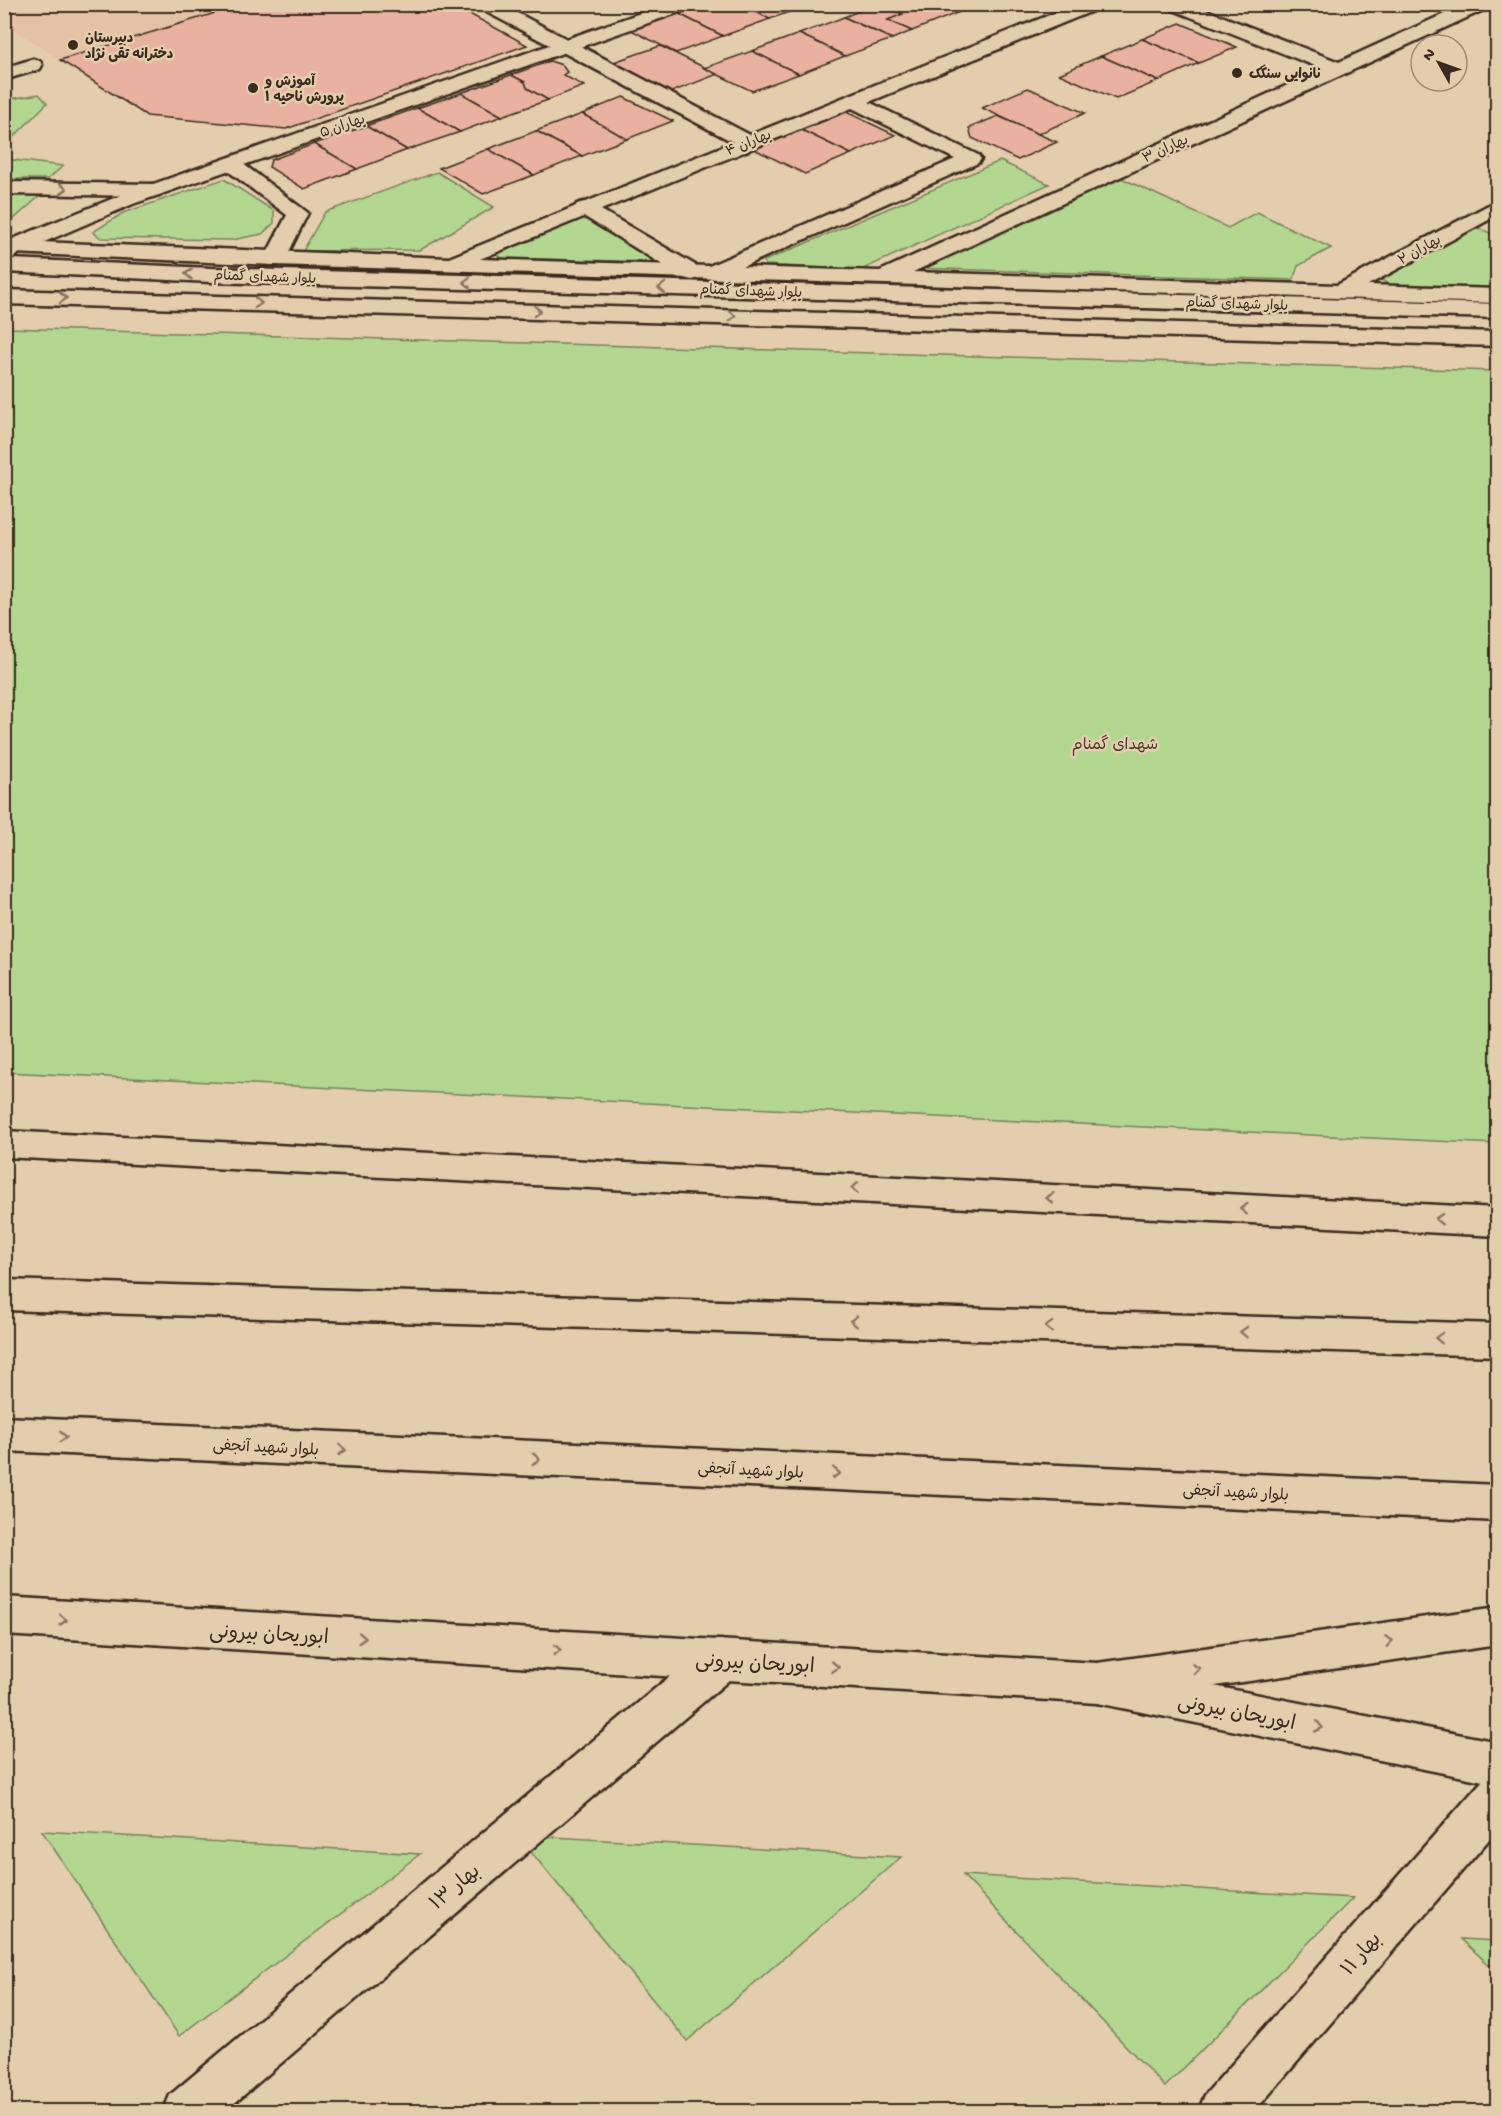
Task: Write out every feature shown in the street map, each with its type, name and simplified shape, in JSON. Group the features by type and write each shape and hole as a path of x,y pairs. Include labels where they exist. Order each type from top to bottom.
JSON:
{"street":[{"path":"485,4 748,142"},
{"name":"بهاران ۵","path":"7,256 155,190 685,4"},
{"name":"بهاران ۴","path":"403,280 1094,4"},
{"path":"1174,4 1339,69"},
{"name":"بهاران ۳","path":"849,293 1482,4"},
{"path":"4,74 33,65"},
{"path":"700,273 971,159 852,101"},
{"path":"231,164 298,213 275,259"},
{"path":"4,188 155,190"},
{"name":"بهاران ۲","path":"1340,292 1497,206"},
{"path":"584,208 700,273"},
{"path":"7,256 449,263 880,279 1497,296"},
{"name":"بلوار شهدای گمنام","path":"7,256 212,275 1497,311"},
{"name":"بلوار شهدای گمنام","path":"4,297 1497,339"},
{"path":"4,1144 1497,1222"},
{"path":"4,1295 1497,1340"},
{"name":"بلوار شهید آنجفی","path":"4,1434 1497,1503"},
{"name":"ابوریحان بیرونی","path":"4,1616 1097,1683 1497,1763"},
{"path":"1097,1683 1497,1626"},
{"name":"بهار ۱۳","path":"187,2112 721,1660"},
{"name":"بهار ۱۱","path":"1221,2112 1497,1794"}],"shaded area":[{"name":"دبیرستان دخترانه تقی نژاد","path":"5,5 245,5 60,60 15,30 5,30"}],"green space":[{"path":"39,94 47,103 5,146 5,100"},
{"path":"5,159 63,166 48,179 5,179"},
{"path":"1000,161 1049,184 861,270 765,265 764,261"},
{"path":"437,172 494,207 420,250 303,251 325,212"},
{"path":"1115,175 1228,228 1257,212 1331,248 1298,266 1293,280 913,268"},
{"path":"224,179 274,211 274,223 262,234 232,240 101,238 93,232 123,213"},
{"path":"5,192 43,193 5,227"},
{"path":"582,216 659,262 500,258 495,252"},
{"path":"1476,227 1497,236 1497,290 1392,286 1379,279"},
{"name":"شهدای گمنام","path":"5,328 1497,371 1497,1144 5,1072"},
{"path":"42,1831 420,1854 179,2036"},
{"path":"517,1835 901,1857 687,2041"},
{"path":"963,1875 1353,1898 1165,2087"},
{"path":"1461,1939 1497,1941 1497,1972"}],"building":[{"name":"آموزش و پرورش ناحیه ۱","path":"245,4 451,4 527,45 286,129 147,116 60,60"},
{"path":"705,4 741,4 770,19 723,36 679,14"},
{"path":"740,4 811,4 770,19"},
{"path":"876,4 903,14 888,20 912,31 892,39 844,17"},
{"path":"881,4 937,4 957,13 912,31 888,20 903,14"},
{"path":"937,4 979,4 957,13"},
{"path":"679,14 723,36 676,53 631,30"},
{"path":"844,17 892,39 845,56 799,34"},
{"path":"1180,23 1237,47 1199,63 1142,39"},
{"path":"799,34 845,56 799,74 752,51"},
{"path":"1142,39 1199,63 1158,81 1101,56"},
{"path":"660,46 718,74 669,93 611,63"},
{"path":"752,51 799,74 752,91 704,68"},
{"path":"1101,56 1158,81 1116,99 1059,74"},
{"path":"550,61 562,65 567,72 563,75 584,86 548,100 527,88 525,82 511,75"},
{"path":"511,75 525,82 527,88 548,100 502,116 461,93"},
{"path":"1028,88 1085,113 1038,134 982,108"},
{"path":"461,93 502,116 460,132 417,108"},
{"path":"623,97 673,121 627,139 582,114"},
{"path":"417,108 460,132 407,150 366,126"},
{"path":"840,109 895,135 851,154 795,127"},
{"path":"582,114 627,139 582,156 536,131"},
{"path":"998,116 1057,142 1018,160 972,138 969,128"},
{"path":"366,126 407,150 357,169 314,144"},
{"path":"795,127 851,154 805,174 750,147"},
{"path":"536,131 582,156 534,175 488,149"},
{"path":"314,144 357,169 304,189 269,167 271,160"},
{"path":"488,149 534,175 483,194 439,168"}],"place":[{"name":"دبیرستان دخترانه تقی نژاد","path":"73,45"},
{"name":"نانوایی سنگک","path":"1237,73"},
{"name":"آموزش و پرورش ناحیه ۱","path":"253,88"}]}
